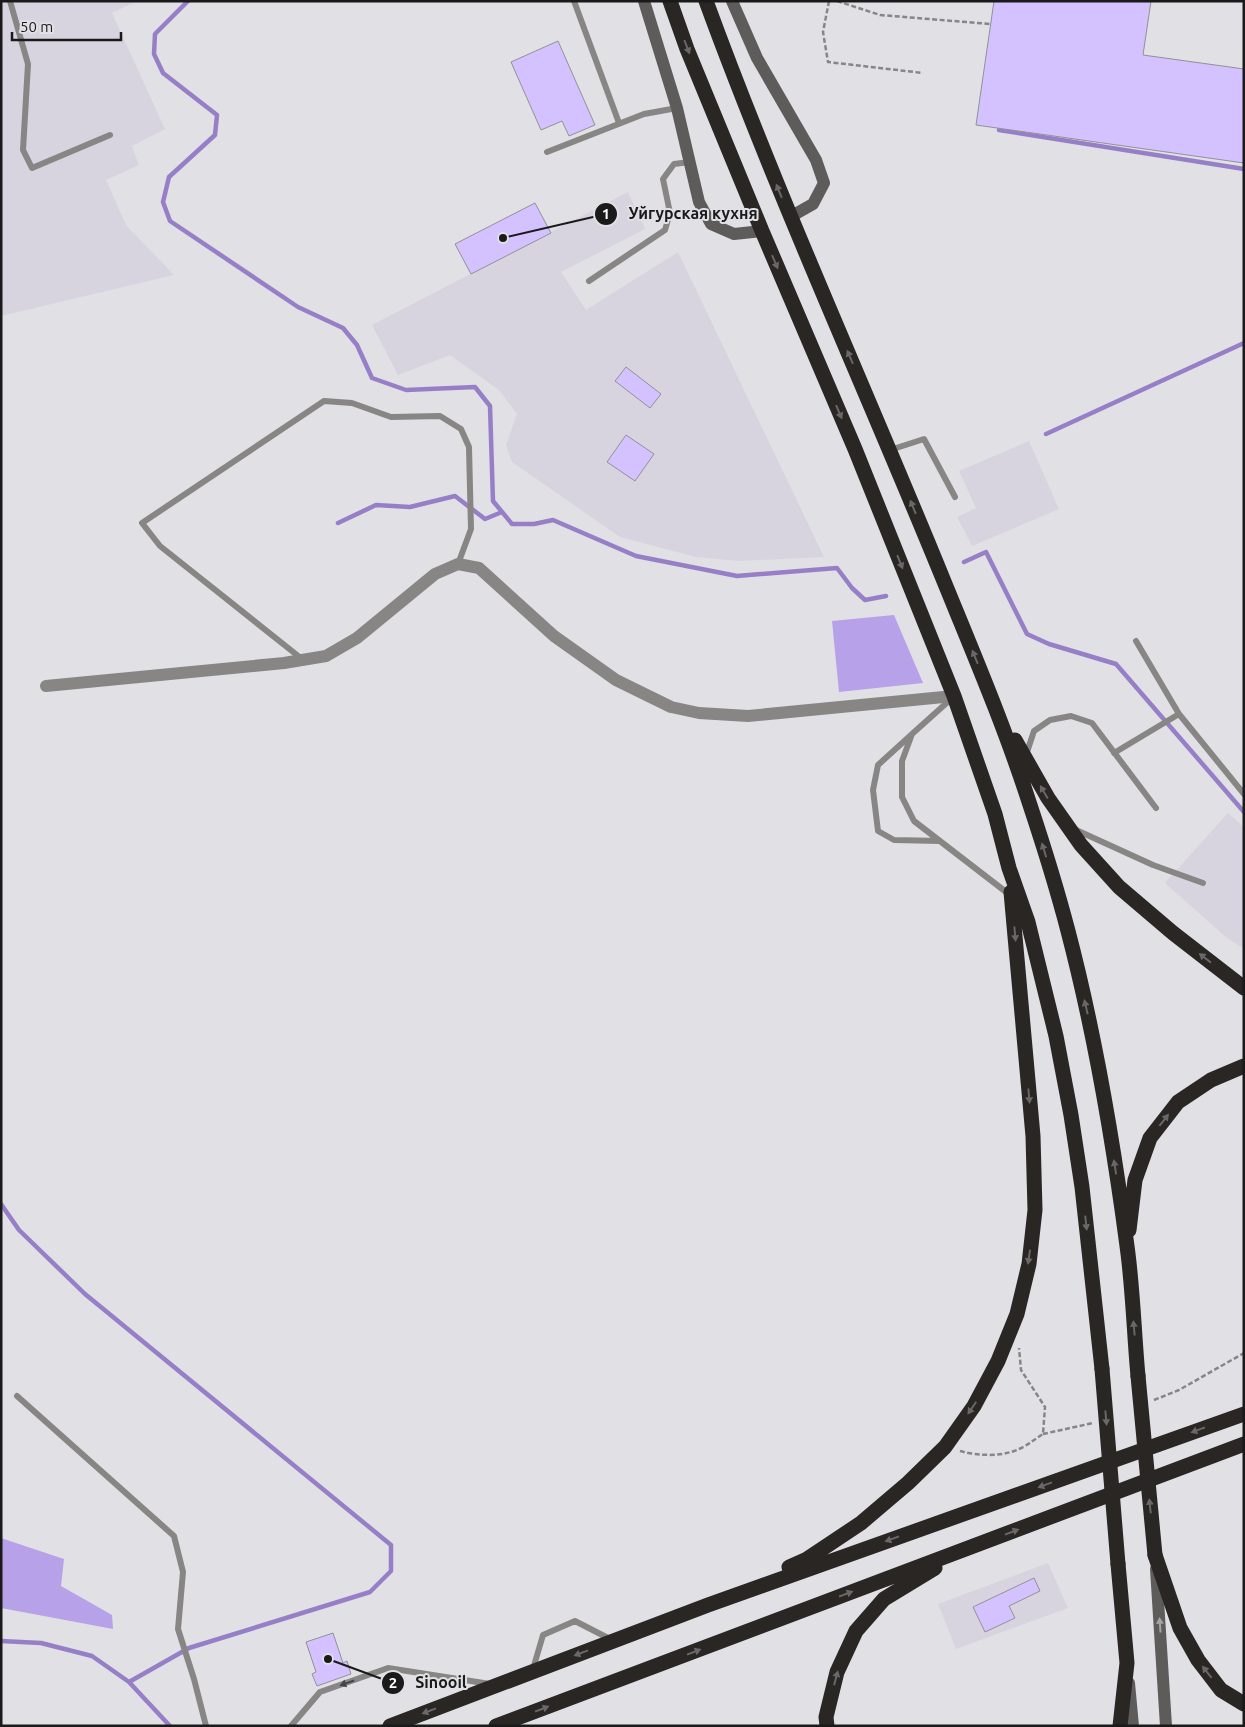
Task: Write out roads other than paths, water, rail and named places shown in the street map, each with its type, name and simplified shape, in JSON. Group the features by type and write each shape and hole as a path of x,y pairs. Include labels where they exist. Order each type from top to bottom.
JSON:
{"highway":[{"path":"670,1 687,49 855,449 954,696 995,814 1017,902 1056,1036 1082,1186 1102,1369 1127,1663 1120,1726"},
{"path":"706,1 736,84 790,217 890,450 993,702 1030,803 1067,929 1090,1023 1112,1145 1127,1249 1155,1555 1180,1628 1198,1660 1221,1690 1244,1704"},
{"path":"993,702 1048,798 1081,845 1119,887 1173,933 1244,988"},
{"path":"708,1605 807,1559 861,1523 908,1483 944,1447 974,1406 998,1361 1017,1314 1029,1264 1035,1210 1033,1136 1017,902"},
{"path":"1127,1249 1135,1180 1150,1138 1178,1102 1211,1080 1244,1066"},
{"path":"390,1726 708,1605 1244,1414"},
{"path":"496,1726 1244,1444"},
{"path":"1210,1456 1244,1454"},
{"path":"827,1726 826,1717 837,1672 856,1631 884,1600 966,1549"}],"street":[{"path":"644,1 677,108 700,202 711,224 734,234 762,231"},
{"path":"732,1 757,58 816,160 824,183 813,204 790,217"},
{"path":"46,686 303,660 326,656 357,638 435,574 458,564 479,568 554,636 616,680 671,707 699,713 748,716 954,696"},
{"path":"1155,1555 1166,1726"},
{"path":"1127,1663 1133,1726"}],"lane":[{"path":"10,1 28,64 23,150 32,168 110,135"},
{"path":"574,1 619,123"},
{"path":"547,152 644,114 677,108"},
{"path":"590,282 665,230 670,213 663,179 674,164 690,162"},
{"path":"303,660 160,546 142,523 324,401 352,403 391,416 440,416 461,429 469,447 471,529 458,564"},
{"path":"890,450 924,439 955,497"},
{"path":"1136,641 1179,714 1244,794"},
{"path":"940,841 894,840 878,831 873,790 878,765 954,696"},
{"path":"1114,753 1179,714"},
{"path":"1025,758 1034,730 1050,720 1071,716 1092,723 1156,808"},
{"path":"912,734 902,761 902,796 914,821 1017,902"},
{"path":"1068,826 1153,865 1203,883"},
{"path":"17,1396 174,1536 182,1572 178,1629 194,1678 206,1726"},
{"path":"532,1672 543,1636 575,1621 614,1641"},
{"path":"291,1726 320,1692 388,1668 497,1685"}],"waterway":[{"path":"188,1 155,34 154,54 163,73 217,115 215,135 169,177 163,202 170,221 298,307 343,328 357,345 372,378 406,390 475,387 490,406 493,501 512,524 534,524 553,520 636,556 737,576 837,568 852,588 865,600 886,596"},
{"path":"999,130 1244,169"},
{"path":"1046,434 1244,343"},
{"path":"338,523 376,505 410,507 455,496 485,519 502,512"},
{"path":"964,562 986,552 1027,634 1049,644 1116,664 1244,812"},
{"path":"1,1204 19,1230 85,1294 391,1545 391,1571 370,1592 189,1648 129,1682"},
{"path":"1,1641 41,1643 92,1656 129,1682 170,1726"}],"place":[{"name":"Уйгурская кухня","path":"503,238"},
{"name":"Sinooil","path":"328,1659"}]}
